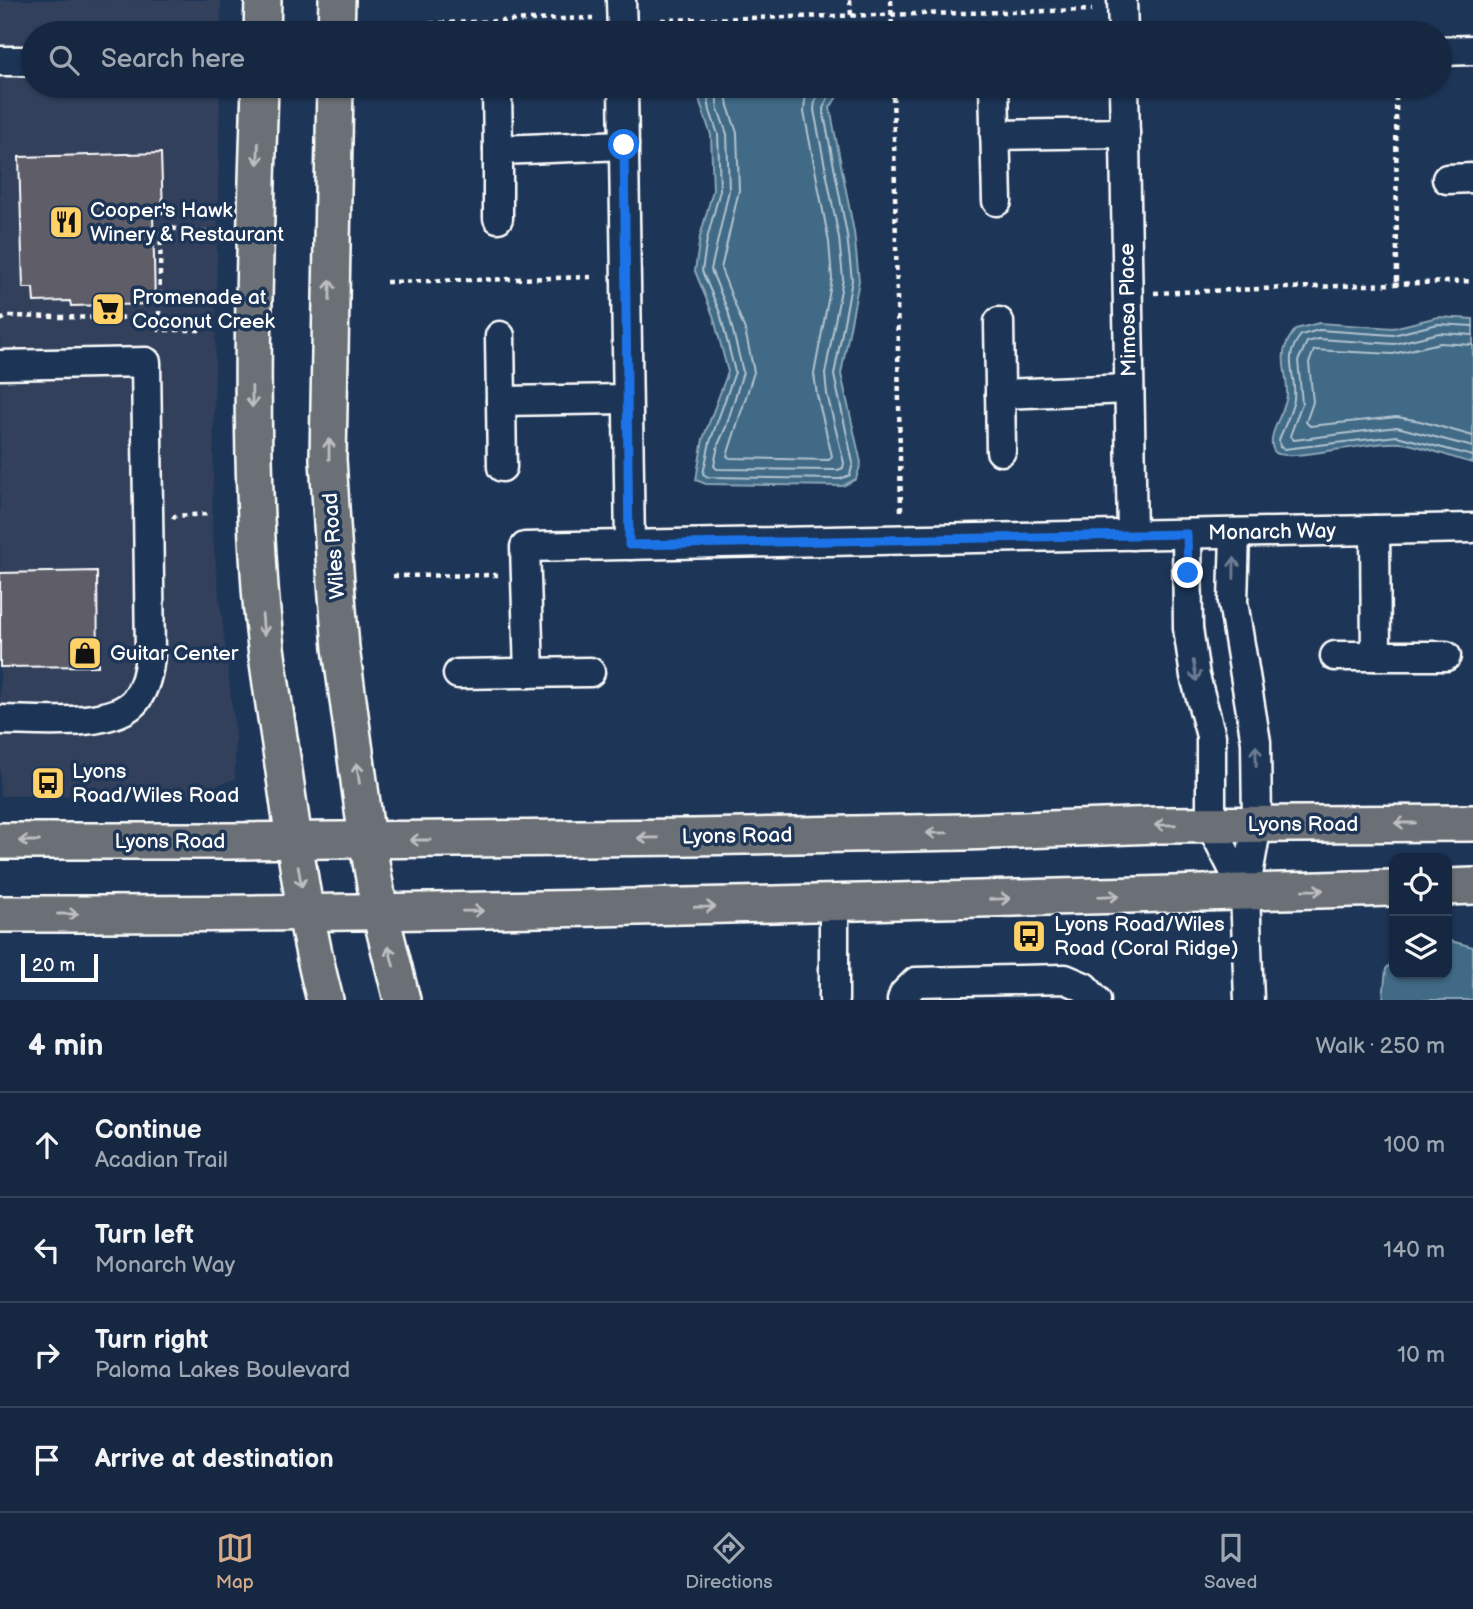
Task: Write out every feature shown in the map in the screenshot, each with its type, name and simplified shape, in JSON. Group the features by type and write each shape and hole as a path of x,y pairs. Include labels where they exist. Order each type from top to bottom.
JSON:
{"main road":[{"path":"262,21 263,0"},
{"path":"336,21 337,0"},
{"path":"260,98 252,370 259,575 268,675 293,841 325,1000"},
{"name":"Wiles Road","path":"335,98 328,459 341,648 367,840 380,912 402,1000"},
{"name":"Lyons Road","path":"0,841 293,841 938,833 1257,824 1473,823"},
{"path":"1452,887 1473,886"},
{"path":"0,914 307,914 1389,888"}],"street":[{"path":"621,0 622,21"},
{"path":"1122,0 1123,21"},
{"path":"1452,51 1473,50"},
{"path":"0,61 21,61"},
{"path":"497,98 498,218"},
{"path":"623,98 629,545"},
{"path":"994,98 997,201"},
{"name":"Mimosa Place","path":"1124,98 1132,535"},
{"path":"995,135 1125,133"},
{"path":"498,150 624,145"},
{"path":"999,322 1001,451"},
{"path":"500,336 502,467"},
{"path":"0,365 146,362 150,654 148,677 135,701 113,715 89,719 0,720"},
{"path":"1000,394 1129,389"},
{"path":"501,401 627,399"},
{"name":"Monarch Way","path":"529,673 525,547 1473,528"},
{"path":"1376,530 1376,656"},
{"path":"1235,533 1233,602 1256,742 1257,824 1245,892 1249,1000"},
{"path":"1187,534 1188,628 1195,676 1211,736 1211,825 1245,892"},
{"path":"1335,656 1446,656"},
{"path":"458,674 590,672"},
{"path":"834,903 834,1000"},
{"path":"902,1000 904,994 916,982 1065,979 1084,987 1096,1000"}],"path":[{"path":"850,0 851,16"},
{"path":"891,0 891,21"},
{"path":"661,20 1092,10"},
{"path":"502,21 593,18"},
{"path":"893,98 901,511"},
{"path":"1396,98 1397,284"},
{"path":"205,330 159,330 161,227 211,233"},
{"path":"386,282 596,277"},
{"path":"1154,293 1473,281"},
{"path":"0,320 9,316 159,316"},
{"path":"393,576 498,575"}],"shaded area":[{"name":"Promenade at Coconut Creek","path":"0,0 221,0 221,21 21,21 21,98 220,98 212,531 235,732 235,779 189,795 0,796"}],"water":[{"path":"700,98 836,98 830,108 854,232 859,281 841,374 861,463 856,479 843,486 706,484 696,480 703,439 728,372 713,315 695,271 700,237 713,190 711,135"},
{"path":"1438,317 1473,319 1473,463 1401,443 1379,443 1295,455 1278,454 1274,451 1272,438 1287,395 1285,346 1296,329 1319,323 1393,328"},
{"path":"1452,941 1473,947 1473,1000 1383,1000 1386,969 1389,966 1389,979 1452,979"}],"building":[{"path":"161,153 163,213 153,214 155,304 71,306 70,301 34,302 33,288 23,288 19,157"},
{"path":"97,571 98,666 0,667 0,573"}],"place":[{"name":"Cooper's Hawk Winery & Restaurant","path":"66,222"},
{"name":"Promenade at Coconut Creek","path":"108,309"},
{"name":"Guitar Center","path":"85,653"},
{"name":"Lyons Road/Wiles Road","path":"48,783"},
{"name":"Lyons Road/Wiles Road (Coral Ridge)","path":"1029,936"}],"route":[{"path":"624,145 629,545 1187,534 1188,573"}]}
